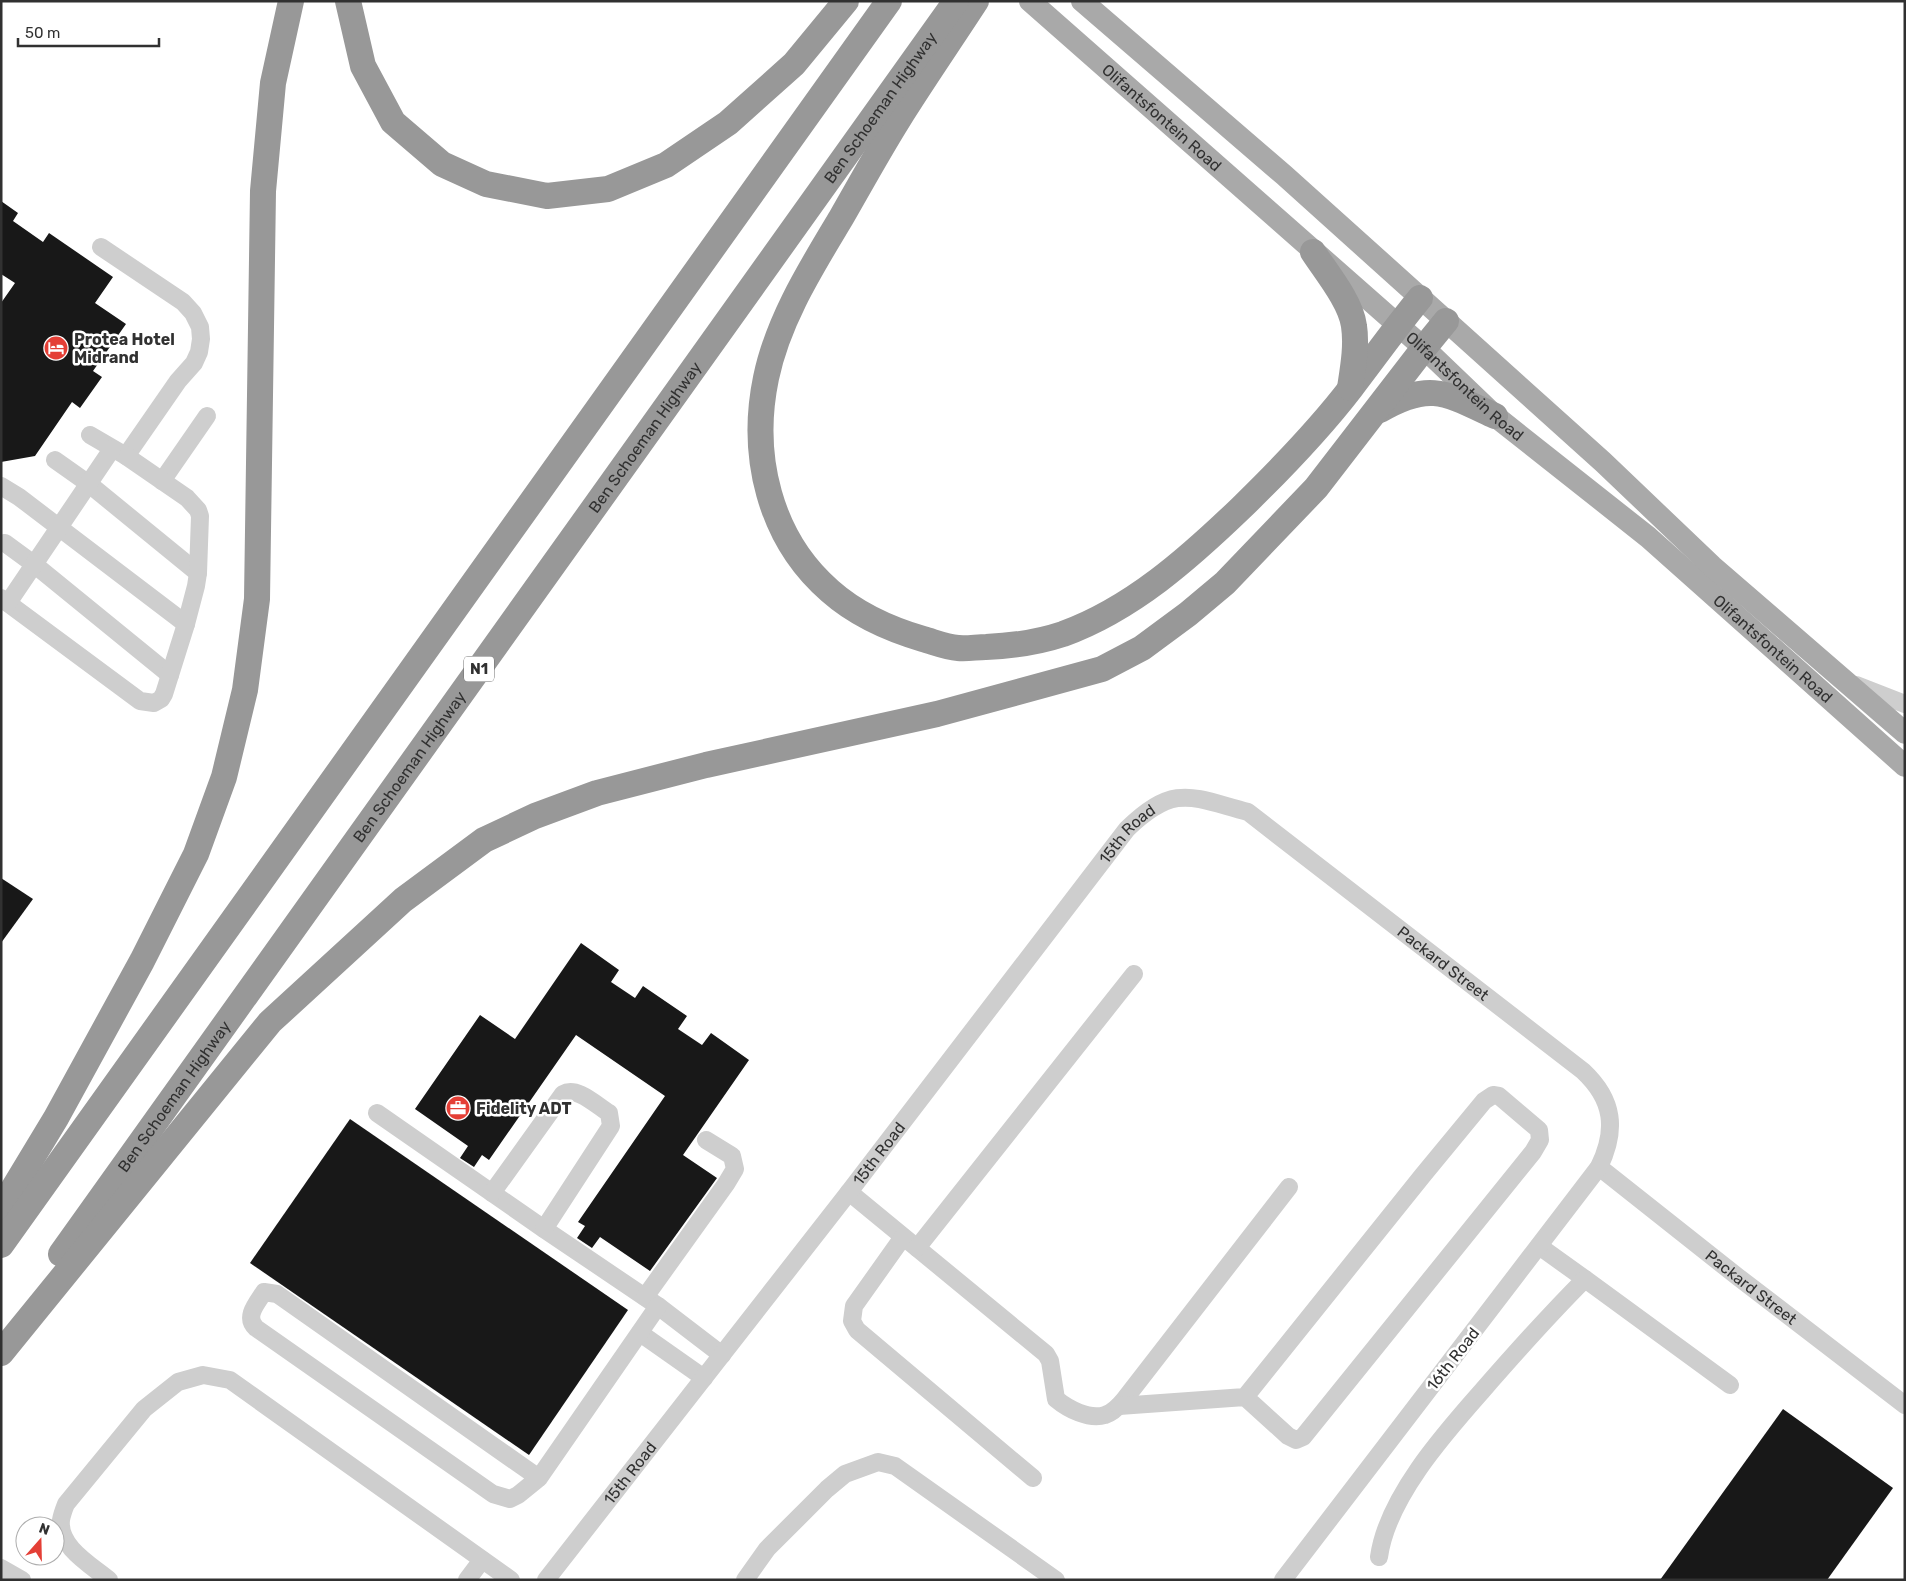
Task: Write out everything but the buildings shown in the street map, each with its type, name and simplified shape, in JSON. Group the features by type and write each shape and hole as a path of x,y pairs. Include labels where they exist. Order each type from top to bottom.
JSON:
{"highway":[{"path":"1,1209 56,1118 142,961 196,854 224,777 245,690 257,599 263,191 273,83 291,1"},
{"path":"348,1 362,66 393,122 442,164 486,184 547,196 608,188 666,165 728,123 794,64 846,1"},
{"path":"1,1245 889,1"},
{"name":"Ben Schoeman Highway","path":"1,1337 956,1"},
{"path":"976,1 899,118 808,273 785,320 766,375 761,411 761,444 766,486 778,523 797,555 818,581 844,603 879,624 958,648 1010,646 1062,634 1117,608 1161,578 1209,538 1279,472 1350,389 1420,298"},
{"path":"1313,252 1350,310 1354,326 1355,349 1350,389"},
{"path":"1,1353 270,1022 403,900 484,840 535,816 597,793 716,763 937,714 1102,669 1142,648 1188,614 1225,583 1316,488 1446,322"},
{"path":"1376,413 1399,399 1429,392 1446,395 1472,404 1495,416"}],"main road":[{"name":"Olifantsfontein Road","path":"1030,1 1424,348 1495,416 1648,537 1905,766"},
{"name":"Olifantsfontein Road","path":"1082,1 1284,175 1603,462 1712,566 1905,733"}],"street":[{"path":"90,435 119,452 187,498 198,510 200,516 198,573 186,624 161,699 154,703 140,701 5,600 35,565 89,484 119,452 194,363 200,346 200,327 193,313 183,302 101,247"},
{"path":"162,481 207,416"},
{"path":"55,460 89,484 198,573"},
{"path":"1,486 59,527 186,624"},
{"path":"5,543 170,674"},
{"path":"1844,680 1905,704"},
{"name":"15th Road","path":"550,1578 1127,829 1145,812 1162,802 1178,798 1198,797 1248,812"},
{"name":"Packard Street","path":"1248,812 1583,1071 1596,1083 1603,1095 1608,1108 1611,1133"},
{"path":"917,1248 1134,974"},
{"path":"492,1194 563,1094 569,1091 576,1092 609,1113 611,1126 544,1229"},
{"path":"1119,1406 1245,1397 1288,1436 1296,1440 1303,1437 1532,1152 1540,1140 1539,1130 1499,1096 1493,1095 1484,1101 1245,1397"},
{"path":"377,1113 651,1302 722,1355"},
{"name":"16th Road","path":"1283,1580 1599,1167 1607,1150 1611,1133"},
{"path":"539,1478 277,1294 264,1292 250,1317 251,1323 256,1328 493,1494 510,1498 539,1478 640,1334 651,1302 735,1169 732,1156 706,1140"},
{"name":"Packard Street","path":"1599,1167 1904,1405"},
{"path":"849,1192 1046,1354 1050,1361 1056,1399 1078,1412 1099,1416 1107,1415 1119,1406 1289,1187"},
{"path":"903,1237 854,1306 852,1321 857,1330 1033,1478"},
{"path":"1539,1246 1730,1386"},
{"path":"1379,1557 1384,1534 1398,1503 1410,1482 1445,1434 1536,1328 1585,1279"},
{"path":"640,1334 704,1378"},
{"path":"109,1580 84,1560 66,1542 61,1521 66,1504 144,1409 178,1382 204,1375 230,1380 511,1580"},
{"path":"744,1580 767,1550 827,1489 845,1474 878,1462 895,1466 1056,1580"},
{"path":"467,1580 482,1560"},
{"path":"1,1568 22,1580"}],"place":[{"name":"Protea Hotel Midrand","path":"56,348"},
{"name":"Fidelity ADT","path":"458,1108"}]}
